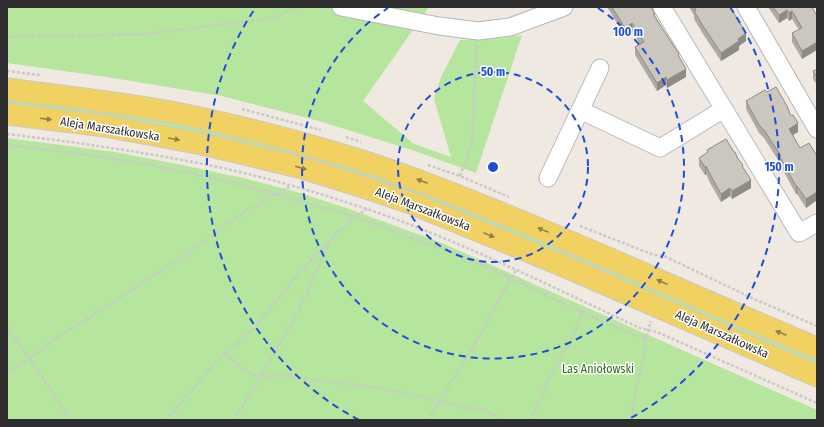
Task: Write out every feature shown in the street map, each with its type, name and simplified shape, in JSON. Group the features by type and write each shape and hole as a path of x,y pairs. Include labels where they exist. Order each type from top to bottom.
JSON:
{"main road":[{"name":"Aleja Marszałkowska","path":"7,89 98,101 184,115 252,130 356,159 420,180 550,233 817,348"},
{"name":"Aleja Marszałkowska","path":"7,114 105,126 202,144 299,167 360,186 411,203 560,264 817,376"}],"lane":[{"path":"341,7 439,26 478,31 510,27 564,7"},
{"path":"662,7 799,233 817,223"},
{"path":"746,7 817,129"},
{"path":"548,178 600,68"},
{"path":"580,110 660,148 724,109"}],"path":[{"path":"7,37 148,34 272,18 298,7"},
{"path":"460,176 472,143 478,31"},
{"path":"7,134 95,145 184,160 292,186 367,209 440,236 640,328 657,332 817,403"},
{"path":"7,145 128,162 189,173 276,194 354,217 447,251 511,278 631,334 646,338"},
{"path":"7,372 30,358 53,340 187,254 244,212 292,186"},
{"path":"166,420 213,365 254,328 299,273 331,239 354,217 367,209"},
{"path":"234,420 295,318 331,239"},
{"path":"668,258 754,299 817,326"},
{"path":"428,420 473,347 516,270"},
{"path":"531,420 550,376 575,332 582,312"},
{"path":"631,420 634,395 652,317"},
{"path":"7,328 30,358 70,420"},
{"path":"225,354 248,372 260,376 291,374 298,378 379,388 467,408 486,410 504,420"}],"green space":[{"path":"7,7 429,7 363,101 414,144 451,157 434,99 441,77 460,40 492,39 522,35 476,173 412,150 319,121 222,96 107,77 7,63"},
{"path":"7,96 161,118 380,173 817,355 817,364 758,342 448,210 7,107"},
{"name":"Las Aniołowski","path":"7,138 115,152 182,165 247,179 300,193 352,210 442,243 817,410 817,420 7,420"}],"building":[{"path":"612,7 651,7 655,14 653,14 679,54 678,55 686,69 667,80 666,77 657,83 635,47 644,42 632,23 625,28"},
{"path":"694,7 730,7 746,33 738,39 739,41 721,53 694,11 696,10"},
{"path":"773,7 812,7 817,16 817,42 802,51 792,33 802,28 792,11 789,13 787,10 779,15"},
{"path":"817,69 817,77 813,71"},
{"path":"776,87 791,116 793,115 798,123 789,129 800,148 809,143 817,156 817,192 806,199 796,186 780,157 781,156 759,125 746,101 765,90 767,92"},
{"path":"726,139 751,180 732,191 730,188 721,194 706,166 705,167 699,158 708,152 707,150"}]}
